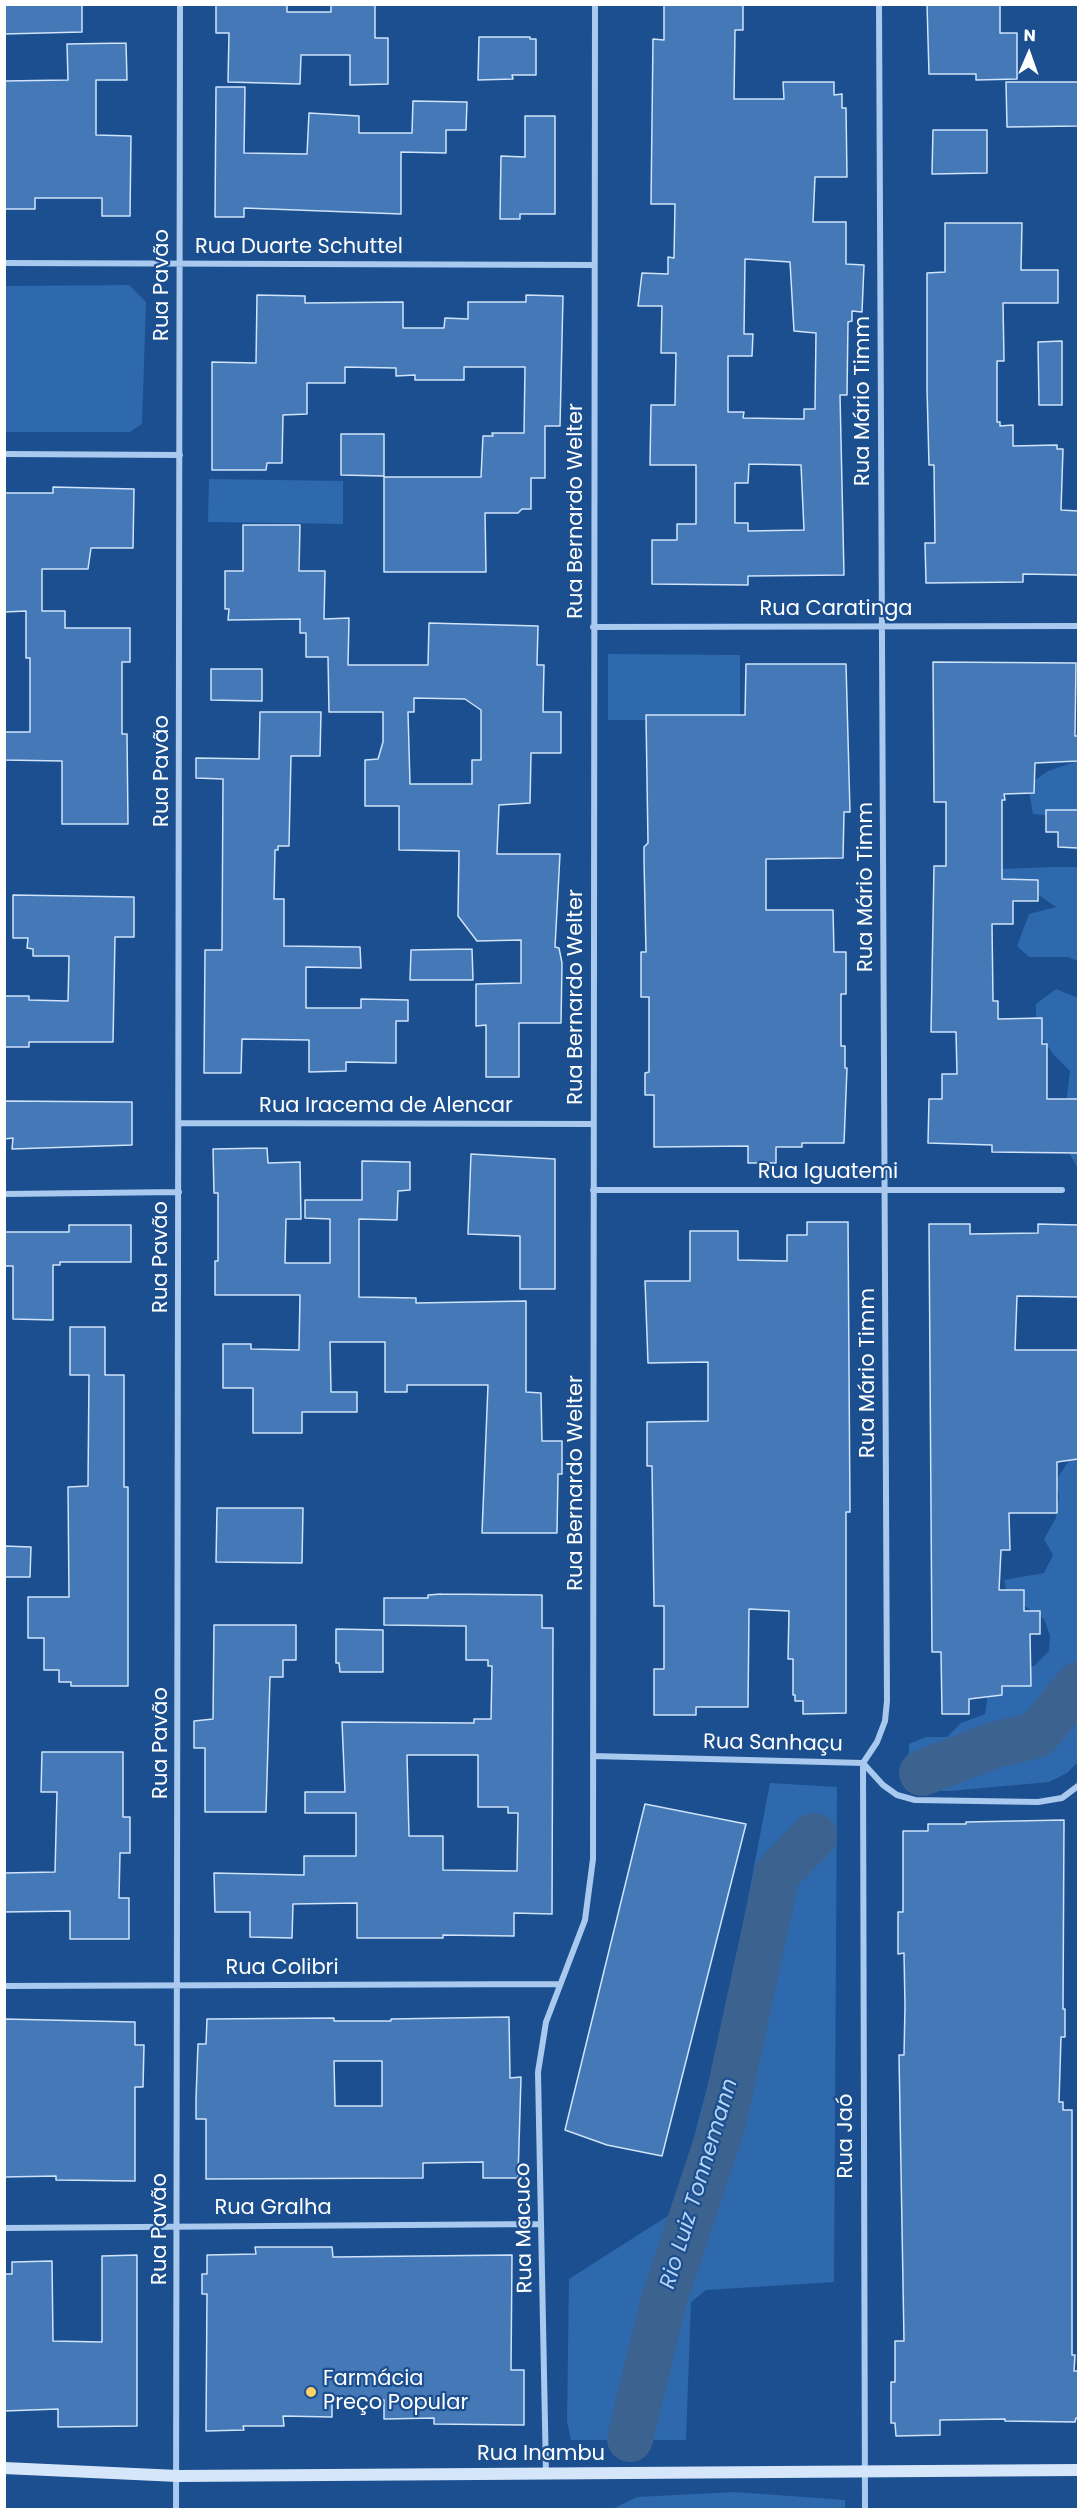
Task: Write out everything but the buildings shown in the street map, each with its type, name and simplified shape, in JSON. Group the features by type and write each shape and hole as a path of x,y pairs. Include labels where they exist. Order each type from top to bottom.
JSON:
{"main road":[{"name":"Rua Inambu","path":"4,2468 178,2476 1078,2470"}],"street":[{"name":"Rua Pavão","path":"176,2510 178,2476 180,4"},
{"name":"Rua Bernardo Welter","path":"560,1984 576,1948 590,1893 593,1756 595,4"},
{"name":"Rua Mário Timm","path":"863,1763 877,1742 885,1721 887,1701 879,4"},
{"name":"Rua Duarte Schuttel","path":"4,263 593,265"},
{"path":"4,454 180,455"},
{"name":"Rua Caratinga","path":"593,627 1078,626"},
{"name":"Rua Iracema de Alencar","path":"179,1123 593,1124"},
{"name":"Rua Iguatemi","path":"593,1190 1062,1190"},
{"path":"4,1194 179,1192"},
{"name":"Rua Sanhaçu","path":"593,1756 863,1763 883,1785 897,1795 915,1800 1038,1802 1062,1798 1078,1786"},
{"name":"Rua Jaó","path":"863,1763 865,2510"},
{"name":"Rua Colibri","path":"4,1986 560,1984"},
{"name":"Rua Macuco","path":"546,2475 538,2072 546,2022 560,1984"},
{"name":"Rua Gralha","path":"4,2228 541,2224"}],"shaded area":[{"path":"129,285 146,302 142,424 130,432 5,432 5,286"},
{"path":"209,479 343,481 343,524 208,522"},
{"path":"608,654 740,655 740,720 608,720"},
{"path":"1078,761 1078,818 1033,814 1028,785 1048,771"},
{"path":"1078,867 1078,961 1067,957 1029,957 1017,946 1029,914 1056,907 1033,891 994,896 1000,869"},
{"path":"1056,989 1078,998 1078,1169 1062,1140 1070,1071 1053,1054 1039,1033 1036,1017 1036,1004"},
{"path":"1078,1345 1078,1672 1052,1703 1046,1719 1024,1729 961,1746 936,1761 908,1771 909,1744 926,1737 947,1737 961,1723 985,1714 990,1681 1003,1666 1034,1666 1049,1651 1050,1636 1044,1619 1007,1594 1004,1580 1044,1573 1053,1555 1044,1539 1056,1518 1059,1498 1057,1479 1073,1454 1072,1388"},
{"path":"1078,1695 1078,1762 1067,1773 1049,1782 950,1791 920,1790 911,1783 948,1774 980,1754 1022,1754 1056,1731 1071,1703"},
{"path":"770,1783 837,1787 834,2282 706,2290 691,2302 686,2440 571,2440 567,2421 569,2279 674,2212 724,2024"},
{"path":"735,2492 845,2500 845,2509 612,2509 637,2497"}],"waterway":[{"name":"Rio Luiz Tonnemann","path":"922,1773 994,1745 1037,1735 1078,1685"},
{"name":"Rio Luiz Tonnemann","path":"630,2439 664,2300 723,2123 777,1874 814,1836"}],"place":[{"name":"Farmácia Preço Popular","path":"311,2392"}]}
